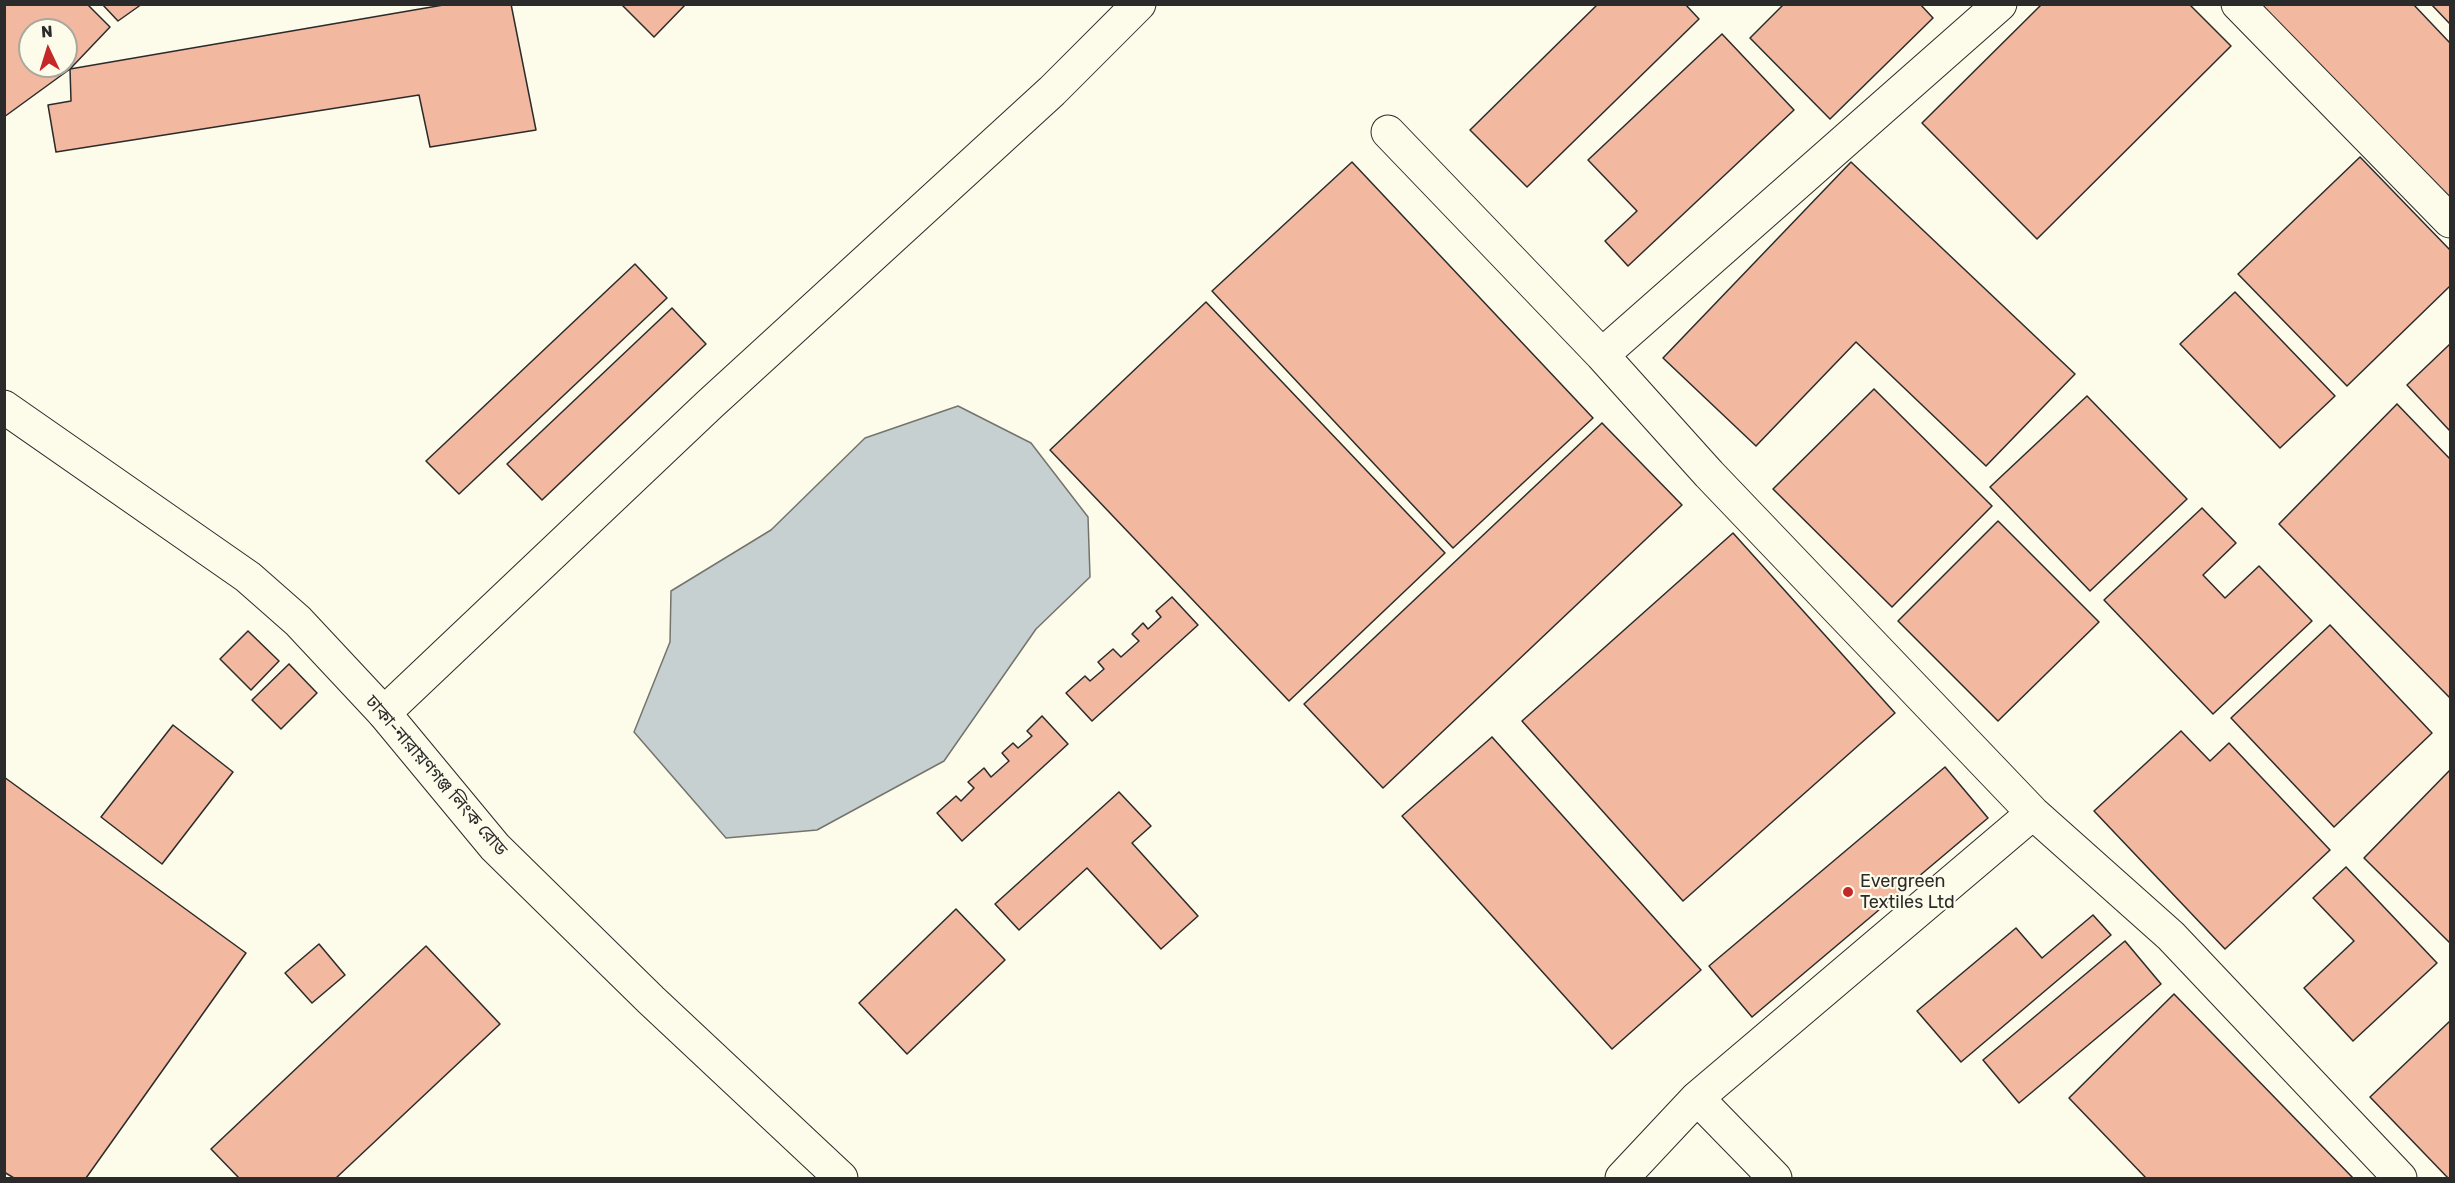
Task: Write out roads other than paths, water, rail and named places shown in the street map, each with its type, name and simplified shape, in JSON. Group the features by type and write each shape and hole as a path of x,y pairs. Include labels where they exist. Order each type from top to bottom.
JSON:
{"main road":[{"path":"384,713 709,405 1052,91 1139,4"},
{"path":"1602,355 2000,4"},
{"path":"2238,4 2451,221"},
{"path":"1388,132 1602,355 1709,474 2033,813 2171,936 2400,1179"},
{"name":"ঢাকা-নারায়ণগঞ্জ লিংক রোড","path":"4,407 248,578 298,621 384,713 495,847 651,1000 841,1179"},
{"path":"1622,1179 1696,1098 2033,813"},
{"path":"1696,1098 1775,1179"}],"place":[{"name":"Evergreen Textiles Ltd","path":"1848,892"}]}
